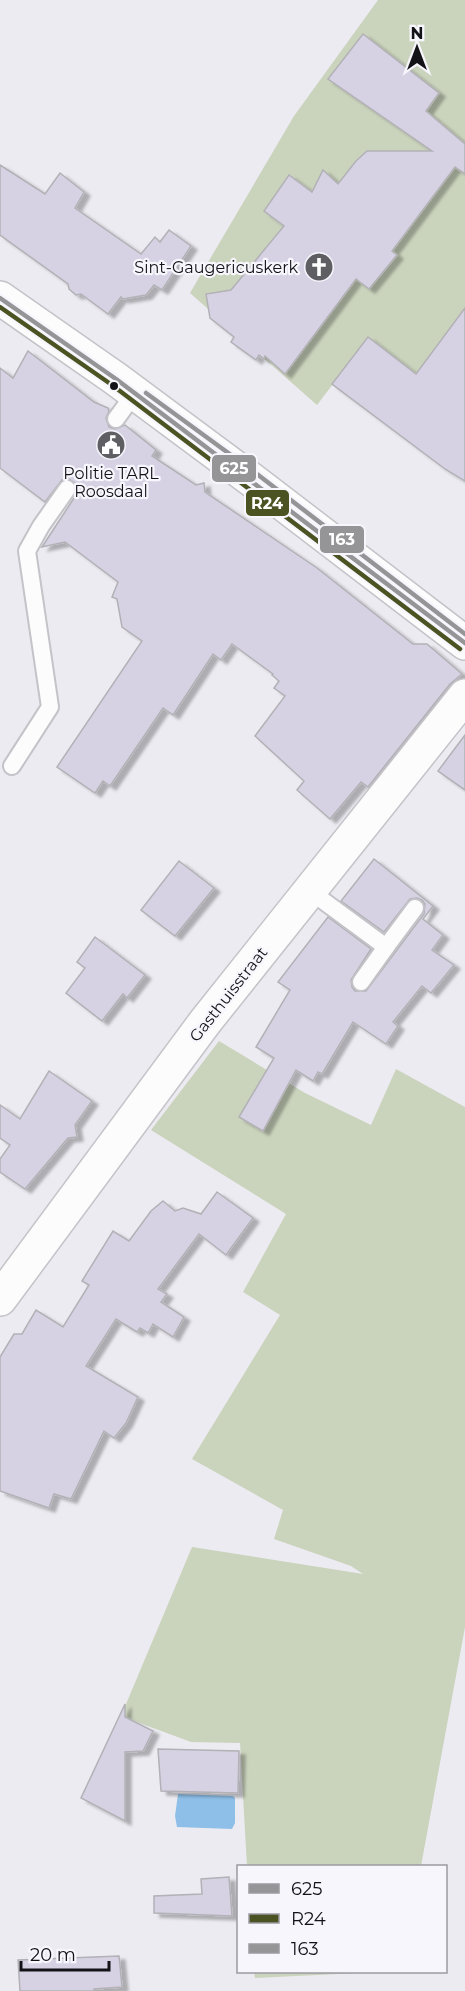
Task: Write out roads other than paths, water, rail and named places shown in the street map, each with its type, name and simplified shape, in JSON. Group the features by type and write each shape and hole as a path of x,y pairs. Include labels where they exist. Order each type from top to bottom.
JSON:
{"street":[{"path":"0,298 125,406 252,480 465,643"},
{"name":"Gasthuisstraat","path":"0,1299 205,1022 465,696"}],"lane":[{"path":"12,766 50,707 27,551 67,489"},
{"path":"310,891 386,947"},
{"path":"361,982 415,908"}],"water":[{"path":"178,1794 233,1796 235,1798 235,1823 232,1829 177,1827 175,1816"}],"place":[{"name":"Sint-Gaugericuskerk","path":"319,267"},
{"name":"Politie TARL Roosdaal","path":"111,445"}]}
